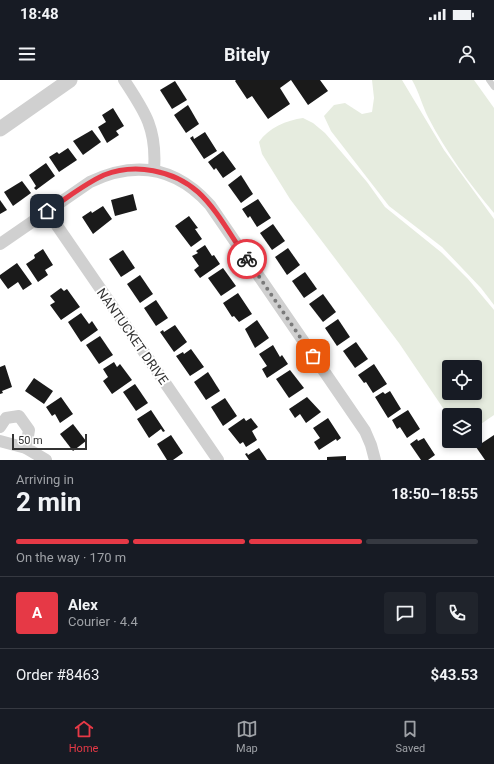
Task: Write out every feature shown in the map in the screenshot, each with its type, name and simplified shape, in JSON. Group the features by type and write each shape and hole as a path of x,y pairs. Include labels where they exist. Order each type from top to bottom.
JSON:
{"street":[{"path":"0,129 70,80"},
{"path":"124,80 141,105 152,131 155,156 154,170"},
{"path":"0,244 90,182 104,175 130,169 154,170 185,182 199,192 210,205 365,431 375,460"},
{"name":"NANTUCKET DRIVE","path":"47,211 218,460"},
{"path":"0,427 6,418 19,416 29,430 26,448"},
{"path":"0,441 26,448 46,460"}],"lane":[{"path":"490,80 494,87"}],"shaded area":[{"path":"372,80 402,80 444,150 494,219 494,305 481,288 442,247 389,206 331,131 324,116 334,105 345,103 362,114 372,112 374,98"},
{"path":"412,80 474,80 494,108 494,213 467,179 442,143 428,117"},
{"path":"303,118 313,123 325,133 367,182 385,207 442,253 468,279 494,310 494,415 482,423 482,408 443,408 399,343 290,199 262,154 259,142 267,133 284,123"}],"building":[{"path":"291,80 280,88 290,104 268,119 252,96 247,99 235,81"},
{"path":"291,80 320,80 328,91 308,105"},
{"path":"175,81 187,100 172,109 160,90"},
{"path":"188,105 199,124 186,133 174,115"},
{"path":"113,108 124,126 116,131 119,135 107,143 98,127 106,122 102,115"},
{"path":"92,130 101,142 83,155 73,141"},
{"path":"205,132 217,151 204,159 190,138 193,136 194,139"},
{"path":"68,148 77,160 59,172 49,157 57,152 59,154"},
{"path":"223,151 236,169 223,178 216,168 214,170 208,162"},
{"path":"46,163 55,176 36,190 34,188 36,186 29,175"},
{"path":"241,175 253,194 241,203 228,185"},
{"path":"22,181 31,193 13,206 4,192"},
{"path":"133,194 137,210 115,216 111,200"},
{"path":"258,199 271,218 257,227 250,216 248,218 242,209"},
{"path":"0,200 7,210 0,214"},
{"path":"103,206 112,219 93,234 82,217"},
{"path":"189,216 198,228 195,229 202,239 191,247 175,226"},
{"path":"273,224 285,241 272,250 260,233"},
{"path":"205,245 212,256 214,255 220,264 200,278 194,270 199,266 192,256 198,253 196,251"},
{"path":"288,248 300,265 287,275 275,257"},
{"path":"43,249 53,265 45,270 48,275 38,282 26,264 35,258 34,255"},
{"path":"123,250 135,268 121,277 109,259"},
{"path":"17,263 32,284 23,290 18,282 8,289 0,278 0,275"},
{"path":"223,268 236,286 221,296 208,278"},
{"path":"305,272 317,289 304,298 292,281"},
{"path":"140,275 153,294 140,303 127,284"},
{"path":"61,288 64,291 67,289 80,307 61,320 50,305 55,302 50,296"},
{"path":"238,293 252,314 239,322 234,316 232,317 223,303"},
{"path":"323,294 336,312 323,322 309,304"},
{"path":"156,300 168,318 156,326 144,308"},
{"path":"81,313 89,324 92,321 98,330 81,342 68,322"},
{"path":"338,319 350,337 337,346 325,328"},
{"path":"257,320 269,338 255,348 245,329"},
{"path":"175,325 187,342 174,352 160,332 163,330 164,332"},
{"path":"100,336 113,355 99,364 86,345"},
{"path":"356,342 368,359 355,368 343,351"},
{"path":"273,345 280,357 282,355 288,364 267,378 262,369 267,366 259,354"},
{"path":"191,349 204,367 190,376 176,356 183,352 184,354"},
{"path":"114,362 117,367 120,364 132,380 112,394 103,381 108,377 103,369"},
{"path":"374,364 387,384 373,393 366,382 364,383 358,375"},
{"path":"5,365 12,387 2,391 3,393 0,394 0,367"},
{"path":"290,370 304,388 289,398 276,379"},
{"path":"208,372 220,391 206,400 194,382"},
{"path":"34,378 53,391 44,404 25,391"},
{"path":"135,384 148,403 136,411 123,392"},
{"path":"390,391 401,409 388,418 375,397 383,392 385,394"},
{"path":"61,397 73,414 60,423 55,414 52,416 46,407"},
{"path":"307,397 321,412 306,423 300,414 295,418 289,409"},
{"path":"225,398 237,416 223,426 211,407"},
{"path":"151,410 165,431 163,432 161,429 149,438 137,419"},
{"path":"408,410 420,429 407,438 400,427 397,429 392,420"},
{"path":"244,418 246,421 251,418 258,427 252,431 257,440 246,447 243,442 240,444 228,429"},
{"path":"328,418 341,438 337,441 336,439 319,450 314,442 320,438 313,428"},
{"path":"73,424 86,441 73,451 60,434"},
{"path":"171,435 183,453 173,460 167,460 157,444"},
{"path":"494,435 494,460 485,460 477,448 482,448 482,443"},
{"path":"424,438 435,455 428,460 421,460 410,444 417,439 418,441"},
{"path":"259,448 267,460 249,460 245,454 247,453 248,455"},
{"path":"346,456 346,460 327,460 327,457"}],"way so far":[{"path":"247,259 313,356"}],"route":[{"path":"47,211 90,182 104,175 130,169 154,170 185,182 199,192 210,205 247,259"}]}
